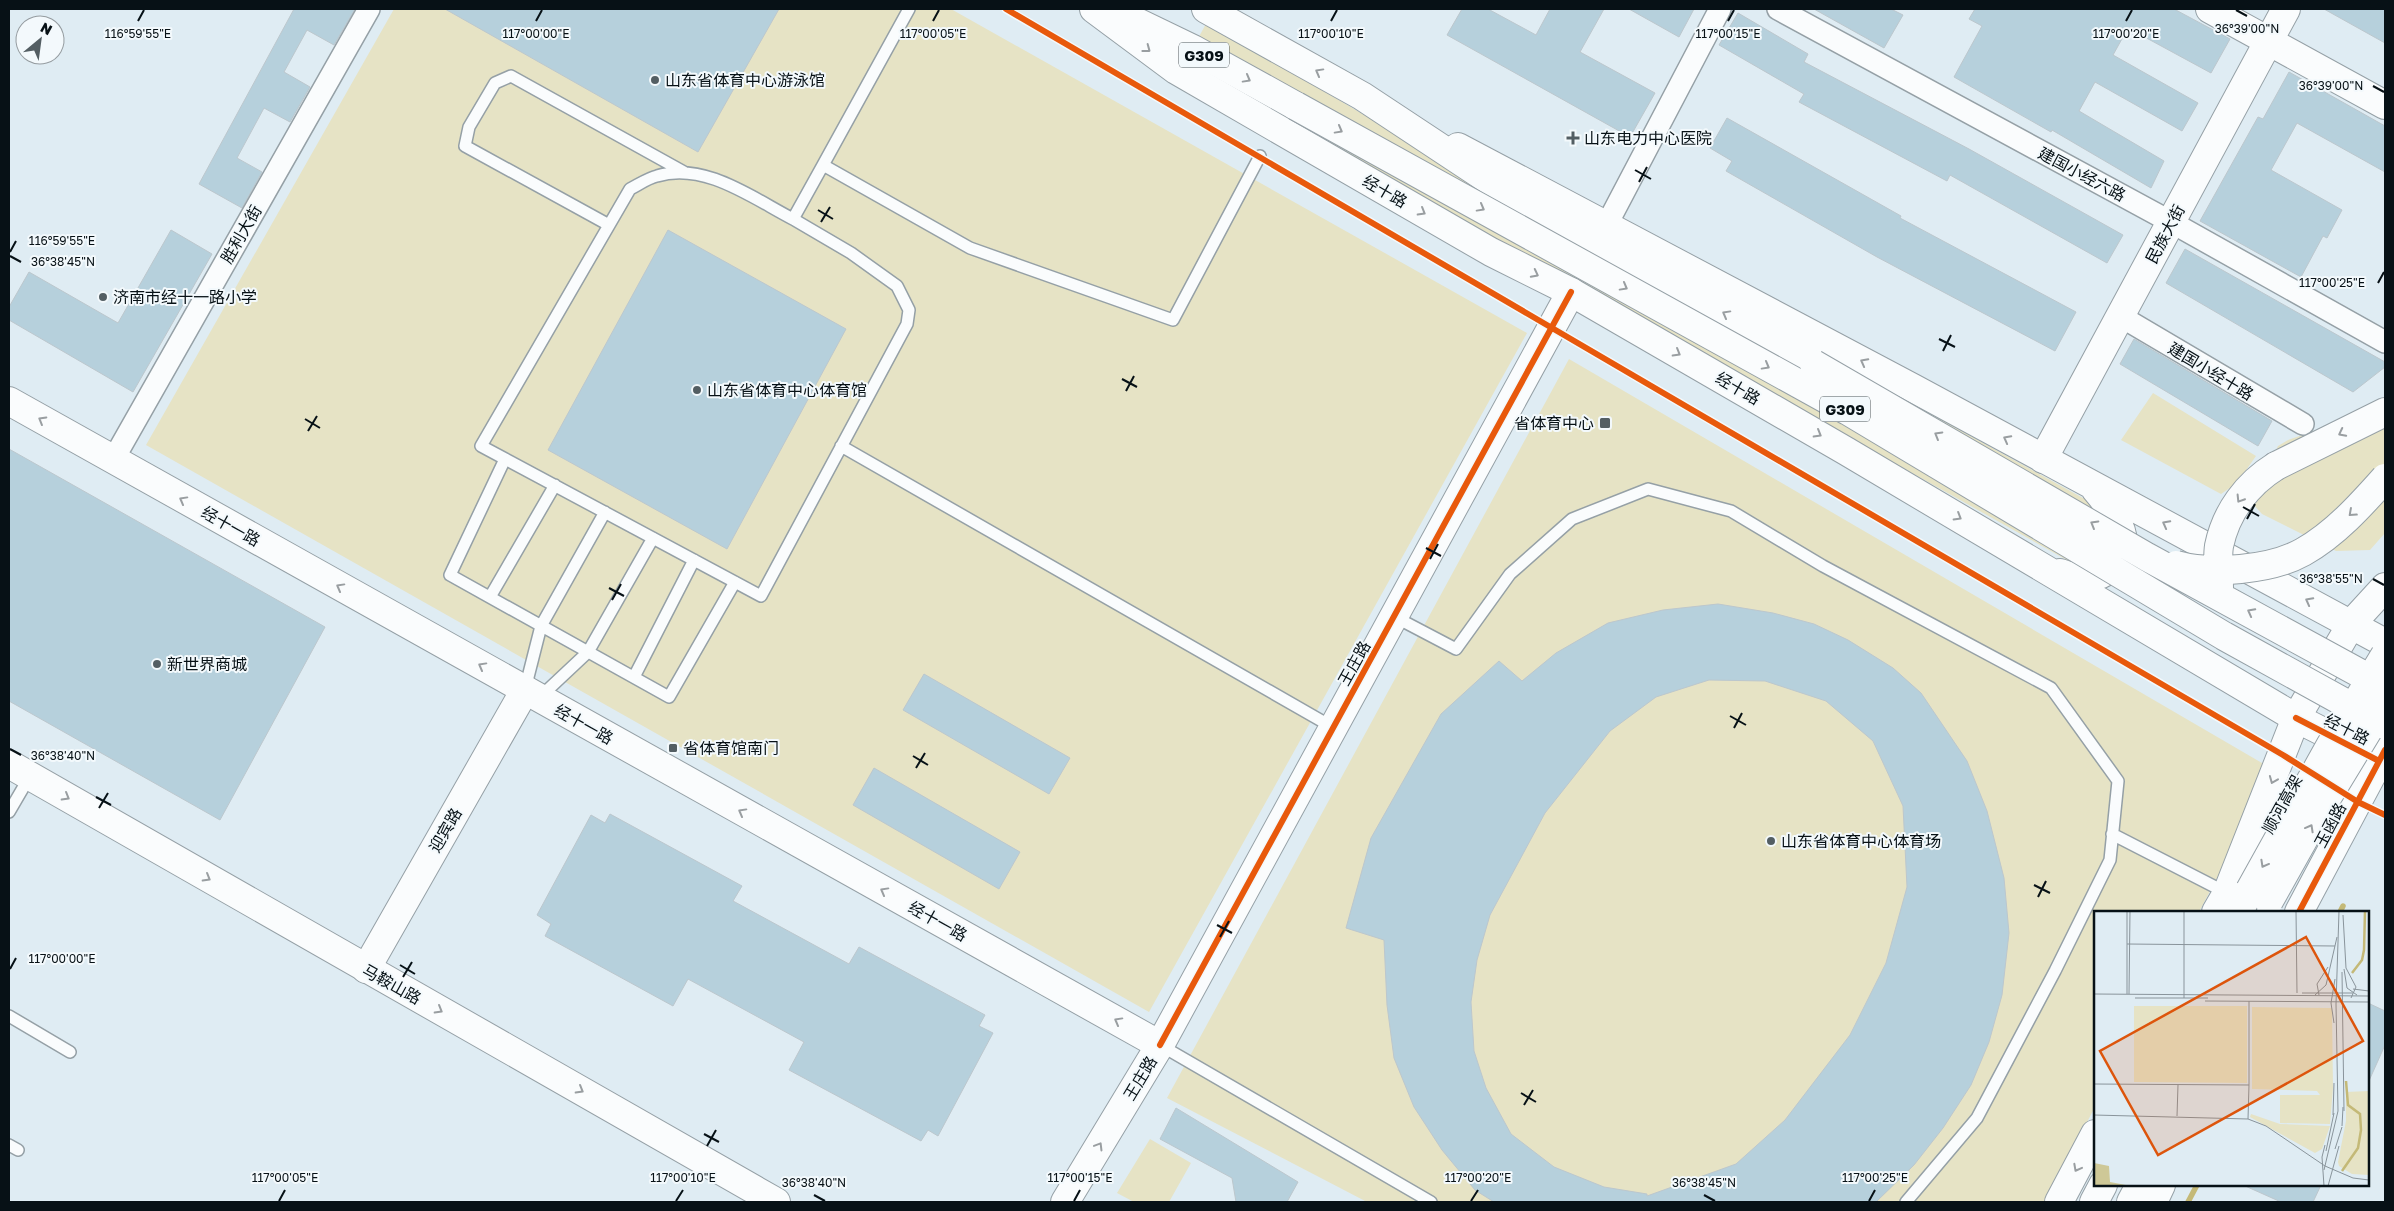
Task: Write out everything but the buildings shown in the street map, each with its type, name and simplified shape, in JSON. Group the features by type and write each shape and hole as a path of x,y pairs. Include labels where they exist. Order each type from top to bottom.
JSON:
{"main road":[{"name":"经十路","path":"1094,9 1176,70 1491,252 1571,292 1846,451 2296,718 2383,758"},
{"name":"经十路","path":"1110,9 1193,49 1848,411 2267,660 2385,726"},
{"name":"G309","path":"1206,9 1362,96 1489,180 1814,364 2147,557 2385,687"},
{"path":"2210,9 2385,105"},
{"name":"民族大街","path":"2043,459 2268,42 2281,10"},
{"path":"1362,96 2091,484 2385,643"},
{"name":"王庄路","path":"1065,1202 1160,1045 1571,292"},
{"name":"经十一路","path":"9,401 1160,1045"},
{"path":"2267,660 2244,642 2227,618 2220,595 2219,547 2226,525 2245,492 2257,478 2276,466 2385,412"},
{"path":"2147,557 2189,569 2231,570 2272,563 2302,552 2333,530 2361,505 2385,478"},
{"path":"2044,568 2071,577 2094,579 2117,565 2124,549 2120,526 2108,504 2091,484"},
{"path":"2227,906 2296,718 2352,624 2385,587"},
{"name":"顺河高架","path":"2227,906 2330,746 2385,655"},
{"name":"迎宾路","path":"373,973 532,694"},
{"path":"2265,911 2325,801 2385,702"},
{"name":"玉函路","path":"2300,911 2383,758"},
{"name":"马鞍山路","path":"19,770 770,1201"},
{"path":"2059,1202 2094,1136"},
{"path":"2094,1202 2102,1186"},
{"path":"2131,1202 2139,1186"},
{"path":"2152,1202 2160,1186"}],"street":[{"name":"胜利大街","path":"113,460 369,9"},
{"path":"1606,226 1720,9"},
{"name":"建国小经六路","path":"1778,9 2171,222 2385,342"},
{"name":"建国小经十路","path":"2120,316 2303,424"}],"lane":[{"path":"793,219 909,9"},
{"path":"609,225 465,146 469,127 495,83 511,76 684,172 718,180 793,219 851,253 897,286 909,310 907,324 761,596 481,446 630,189 657,176 684,172"},
{"path":"823,165 970,248 1173,320 1260,156"},
{"path":"841,446 1334,728"},
{"path":"505,459 450,575 668,697 735,582"},
{"path":"490,597 555,485"},
{"path":"1395,616 1456,650 1510,574 1572,519 1648,489 1731,511 1823,566 2051,688 2118,781 2110,860 2055,971 1977,1118 1906,1202"},
{"path":"532,694 542,626 604,512"},
{"path":"532,694 588,652 653,538"},
{"path":"634,677 694,560"},
{"path":"9,812 19,770"},
{"path":"2112,834 2227,906"},
{"path":"9,1016 70,1052"},
{"path":"1160,1045 1431,1202"}],"shaded area":[{"path":"394,9 951,9 1527,333 1149,1012 146,445"},
{"path":"1207,22 1530,213 1539,199 2103,509 2110,545 2103,555 2074,564 1184,64"},
{"name":"山东省体育中心体育场","path":"1569,359 2274,770 2200,911 2094,911 2094,1109 2045,1202 1367,1202 1167,1098"},
{"path":"2153,393 2256,456 2237,483 2221,494 2121,440"},
{"path":"2385,406 2385,533 2370,550 2336,551 2262,514 2251,502 2278,446 2288,440"},
{"path":"1150,1139 1191,1163 1169,1202 1134,1202 1117,1193"}],"waterway":[{"path":"2340,911 2343,906"},
{"path":"2188,1202 2196,1186"}],"cycle path":[{"path":"1006,9 1805,474 2283,755 2358,802 2385,815"},
{"path":"1160,1045 1571,292"},
{"path":"2296,718 2379,761"},
{"path":"2300,911 2385,750"}],"place":[{"name":"山东省体育中心游泳馆","path":"655,80"},
{"name":"山东电力中心医院","path":"1573,138"},
{"name":"济南市经十一路小学","path":"103,297"},
{"name":"山东省体育中心体育馆","path":"697,390"},
{"name":"省体育中心","path":"1605,423"},
{"name":"新世界商城","path":"157,664"},
{"name":"省体育馆南门","path":"673,748"},
{"name":"山东省体育中心体育场","path":"1771,841"}]}
